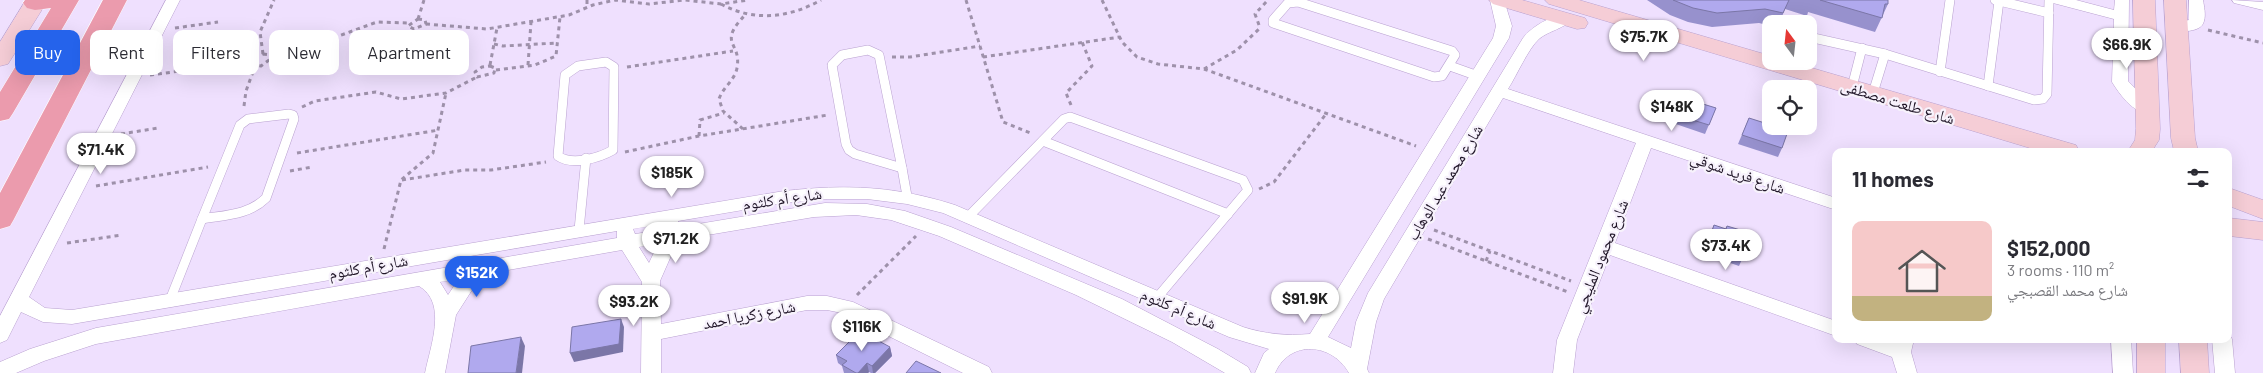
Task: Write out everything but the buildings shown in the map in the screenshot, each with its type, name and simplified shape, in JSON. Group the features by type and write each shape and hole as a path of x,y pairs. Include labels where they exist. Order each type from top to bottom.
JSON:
{"main road":[{"path":"0,113 67,0"},
{"path":"0,219 115,0"}],"street":[{"path":"158,30 173,0"},
{"name":"شارع طلعت مصطفى","path":"1499,0 1560,10 1862,90 2057,148"},
{"name":"شارع محمد عبد الوهاب","path":"1315,342 1501,38 1504,26 1499,0"},
{"path":"2058,0 2122,16"},
{"path":"2122,0 2120,82 2134,100 2147,109"},
{"path":"2142,148 2147,140 2144,0"},
{"path":"2174,0 2184,27 2183,138 2185,148"},
{"path":"2184,27 2198,22 2196,0"},
{"path":"2238,0 2263,6"},
{"path":"0,59 43,1"},
{"name":"شارع طلعت مصطفى","path":"1560,10 1772,80"},
{"name":"شارع محمد عبد الوهاب","path":"1358,370 1366,322 1375,298 1531,38 1544,28 1560,10"},
{"path":"0,335 135,75"},
{"name":"شارع فريد شوقي","path":"1498,91 1832,203"},
{"name":"شارع طلعت مصطفى","path":"1817,94 1996,148"},
{"name":"شارع محمود المليجي","path":"1563,373 1568,340 1646,140"},
{"name":"شارع أم كلثوم","path":"19,299 29,310 48,317 72,318 672,215 826,191 868,191 908,196 929,202 1236,332 1264,340 1292,344"},
{"path":"2232,198 2263,210"},
{"name":"شارع أم كلثوم","path":"0,371 37,355 96,336 671,234 794,213 831,209 877,211 903,216 927,225 1010,259 1158,325 1187,340 1241,373"},
{"path":"651,373 651,282 671,234 672,215"},
{"path":"627,223 626,242 651,282"},
{"path":"2232,227 2263,232"},
{"path":"1604,246 1832,328"},
{"path":"436,373 446,314 465,285 487,266"},
{"path":"417,278 428,281 435,287 446,314"},
{"name":"شارع زكريا احمد","path":"651,333 806,303 827,303 846,306 982,373"},
{"path":"1265,373 1267,364 1281,348 1292,344 1315,342 1340,350 1350,358 1358,370"},
{"path":"1890,343 1903,345 1907,373"},
{"path":"2121,343 2123,373"},
{"path":"2150,343 2151,373"},
{"path":"2193,343 2195,373"},
{"path":"2222,343 2225,373"}],"lane":[{"path":"1940,72 1950,0"},
{"path":"1988,86 1997,0 2049,13"},
{"path":"1818,39 1885,54 2034,100 2043,99 2047,94 2048,0"},
{"path":"1298,2 1452,51 1455,55 1450,66 1442,76 1434,76 1277,26 1273,23 1273,20 1288,3 1298,2"},
{"path":"1862,48 1862,90"},
{"path":"902,168 849,150 846,144 832,65 834,59 840,55 868,50 879,55 908,196"},
{"path":"1862,90 1885,54"},
{"path":"606,62 612,64 614,70 613,150 608,154 565,161 560,160 558,156 565,75 568,70 606,62"},
{"path":"1450,66 1478,76"},
{"path":"170,300 202,219 240,125 248,119 288,114 292,116 294,119 266,198 261,205 251,210 202,219"},
{"path":"968,217 1064,119 1076,118 1243,180 1248,190 1156,299"},
{"path":"1044,140 1228,214"},
{"path":"579,230 586,158"}],"path":[{"path":"263,54 260,32 274,0"},
{"path":"418,19 424,0"},
{"path":"586,8 588,0"},
{"path":"409,24 408,26 414,29 426,24 478,30 560,17 608,1 622,0 649,4 685,0 721,4 748,0"},
{"path":"721,4 746,14 765,16 785,14 804,9 821,0"},
{"path":"966,0 1003,122 1044,140"},
{"path":"1102,0 1129,51 1148,62 1204,70 1431,152"},
{"path":"742,129 735,120 724,113 719,106 719,99 722,91 734,77 737,70 736,57 731,45 732,32 746,14"},
{"path":"292,116 298,110 315,101 376,92 402,100 446,93 457,89 476,77 490,76 496,70 553,59 556,56 560,17"},
{"path":"339,35 370,23 392,20 409,24 418,19 425,20 426,24"},
{"path":"158,30 218,22"},
{"path":"528,65 531,22"},
{"path":"2184,27 2263,43"},
{"path":"490,65 497,28"},
{"path":"1204,70 1237,50 1260,28"},
{"path":"983,57 1120,37"},
{"path":"1076,118 1066,93 1092,66 1082,42"},
{"path":"494,44 503,46 557,43"},
{"path":"879,55 910,57 980,46"},
{"path":"614,70 733,51"},
{"path":"259,55 269,55"},
{"path":"476,77 474,75 477,69 490,65 496,68 496,70"},
{"path":"133,78 172,72"},
{"path":"248,119 244,98 252,75"},
{"path":"380,264 401,180 433,153 446,93"},
{"path":"699,136 700,120 724,113"},
{"path":"608,154 699,136 841,113"},
{"path":"1248,190 1267,187 1274,182 1326,114"},
{"path":"103,136 158,128"},
{"path":"281,156 439,130"},
{"path":"401,180 470,169 491,170 560,160"},
{"path":"76,189 224,165"},
{"path":"275,173 312,168"},
{"path":"846,306 927,225"},
{"path":"1417,229 1490,251 1586,293"},
{"path":"1417,229 1486,261 1586,293"},
{"path":"46,246 122,235"},
{"path":"1486,261 1490,251"}]}
